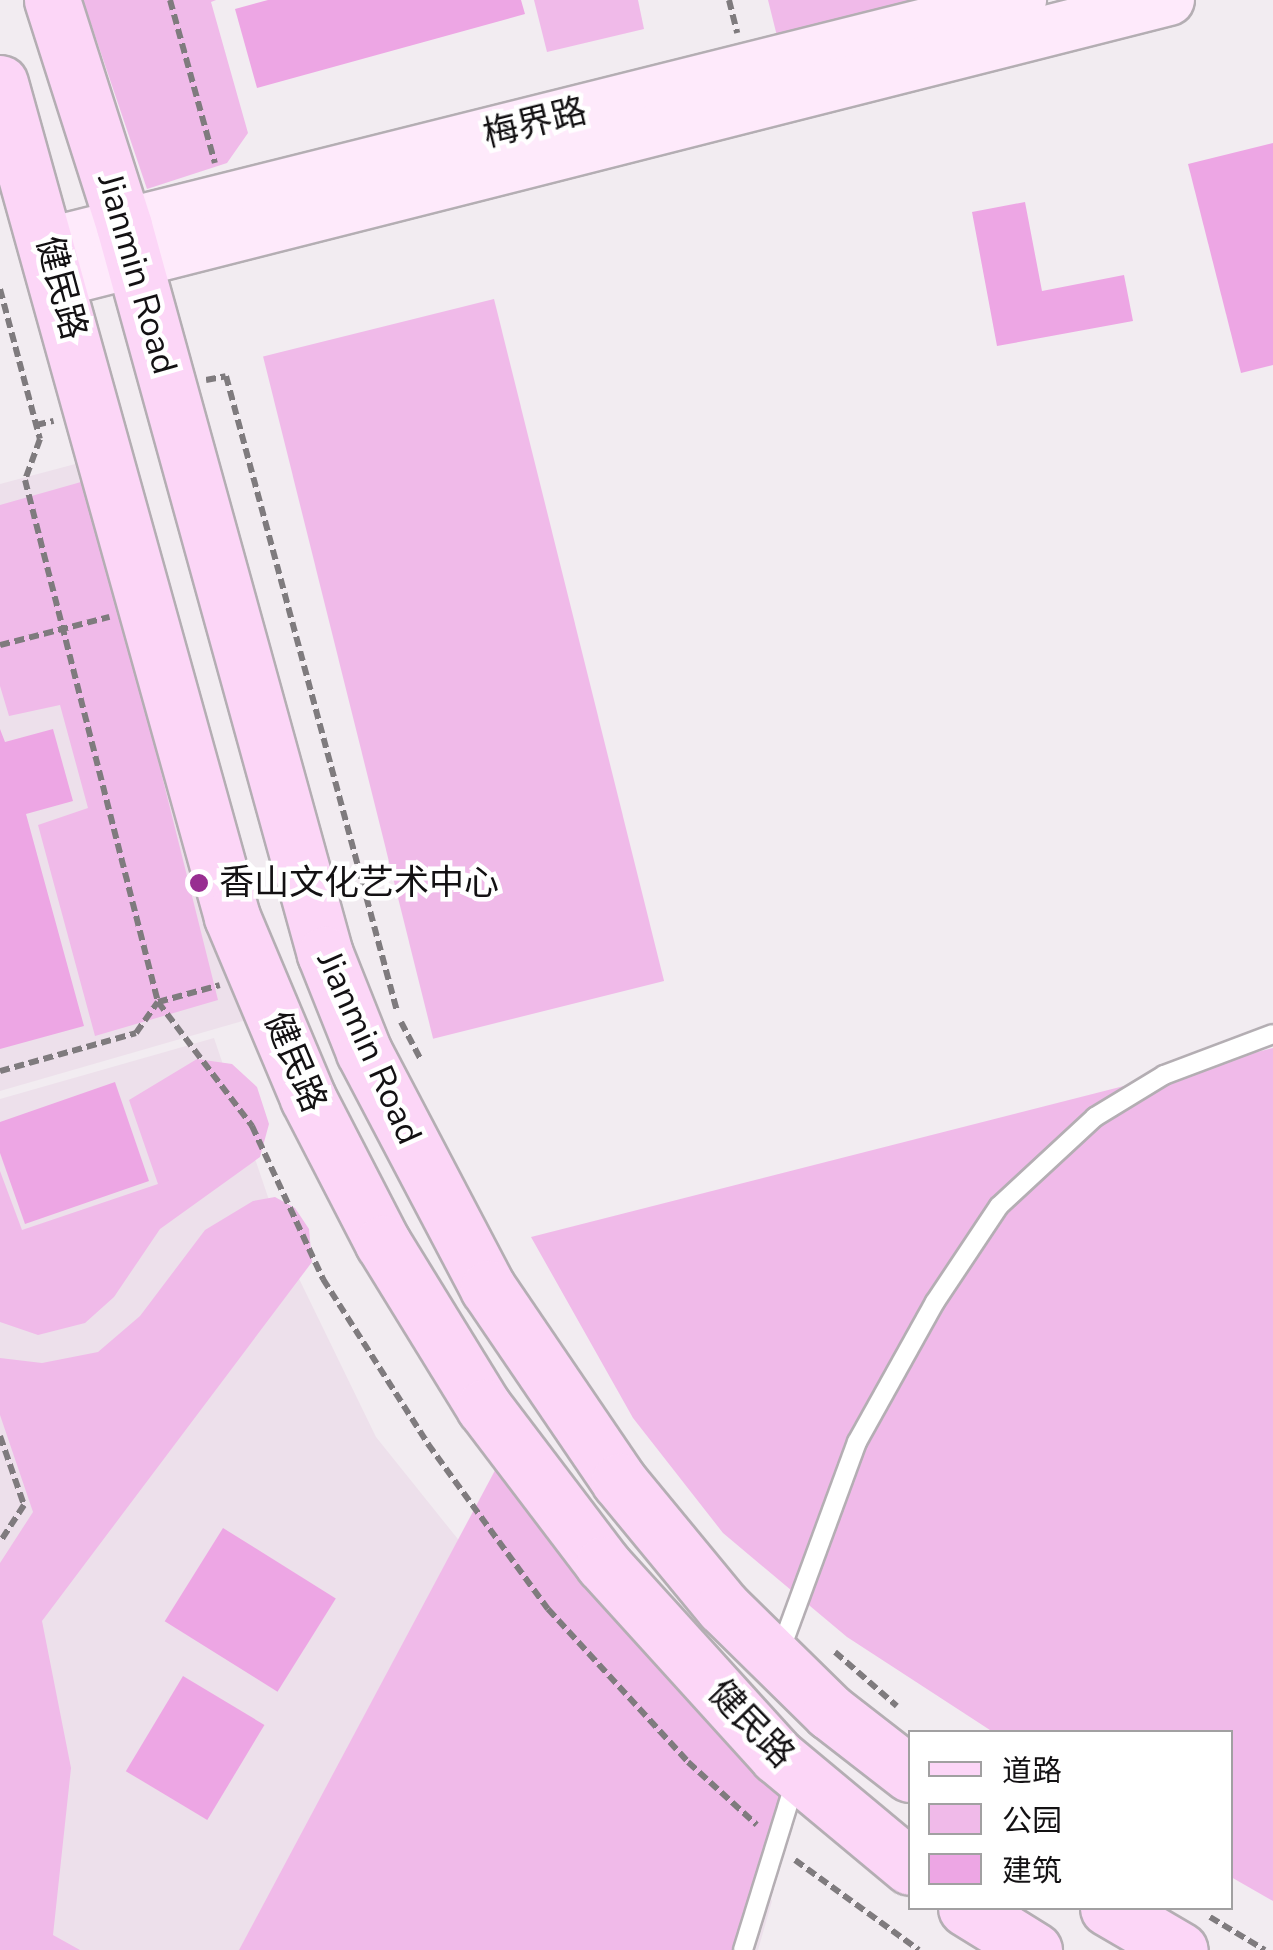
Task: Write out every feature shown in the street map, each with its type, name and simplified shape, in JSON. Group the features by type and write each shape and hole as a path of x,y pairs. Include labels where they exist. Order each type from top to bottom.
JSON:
{"main road":[{"name":"Jianmin Road","path":"52,0 128,245 325,954 364,1052 535,1364 620,1481 723,1607 785,1638 908,1772"},
{"name":"梅界路","path":"128,245 226,202 1021,0"},
{"path":"55,262 1169,0"},
{"name":"健民路","path":"0,83 55,262 232,916 260,975 308,1098 383,1243 484,1407 603,1564 798,1773 908,1864"},
{"path":"969,1910 1034,1950"},
{"path":"1111,1910 1180,1950"}],"lane":[{"path":"785,1638 857,1442 935,1302 999,1206 1095,1117 1164,1076 1273,1034"},
{"path":"743,1950 798,1773"}],"path":[{"path":"170,0 226,202"},
{"path":"0,289 40,439 24,480 158,1002"},
{"path":"226,376 398,1016 424,1067"},
{"path":"0,644 148,607"},
{"path":"0,1071 136,1033 158,1002 260,975"},
{"path":"0,1436 24,1504 0,1542"},
{"path":"785,1638 914,1720"},
{"path":"1199,1910 1265,1950"}],"shaded area":[{"name":"香山文化艺术中心","path":"98,458 253,1018 0,1091 0,484"},
{"path":"214,1038 288,1256 376,1437 534,1634 699,1804 772,1901 758,1950 0,1950 0,1099"}],"green space":[{"path":"83,0 216,0 211,2 248,133 227,163 147,189"},
{"path":"534,0 638,0 644,29 547,52"},
{"path":"768,0 936,0 778,40"},
{"path":"494,299 664,981 433,1039 263,357"},
{"path":"88,480 218,1000 95,1036 38,825 88,808 60,705 9,716 0,686 0,505"},
{"path":"1273,1048 1273,1901 1233,1878 1233,1730 990,1730 847,1637 723,1533 633,1418 531,1237"},
{"path":"197,1059 232,1064 257,1087 269,1124 260,1157 160,1229 114,1297 85,1323 38,1335 0,1322 0,1171 22,1230 158,1184 129,1100"},
{"path":"275,1197 295,1208 309,1229 312,1262 42,1621 71,1768 53,1935 80,1950 0,1950 0,1563 33,1512 0,1415 0,1358 42,1363 98,1352 140,1316 205,1230 253,1201"},
{"path":"500,1461 800,1794 750,1950 239,1950"}],"building":[{"path":"268,0 521,0 525,14 257,88 235,9"},
{"path":"1273,143 1273,365 1241,373 1188,164"},
{"path":"1025,202 1042,291 1124,275 1133,321 997,346 972,212"},
{"path":"0,729 5,742 53,729 73,801 26,814 84,1026 0,1049"},
{"path":"115,1082 149,1181 25,1224 0,1153 0,1122"},
{"path":"223,1528 336,1598 277,1692 165,1621"},
{"path":"183,1676 264,1725 207,1820 126,1771"}],"place":[{"name":"香山文化艺术中心","path":"199,883"}]}
